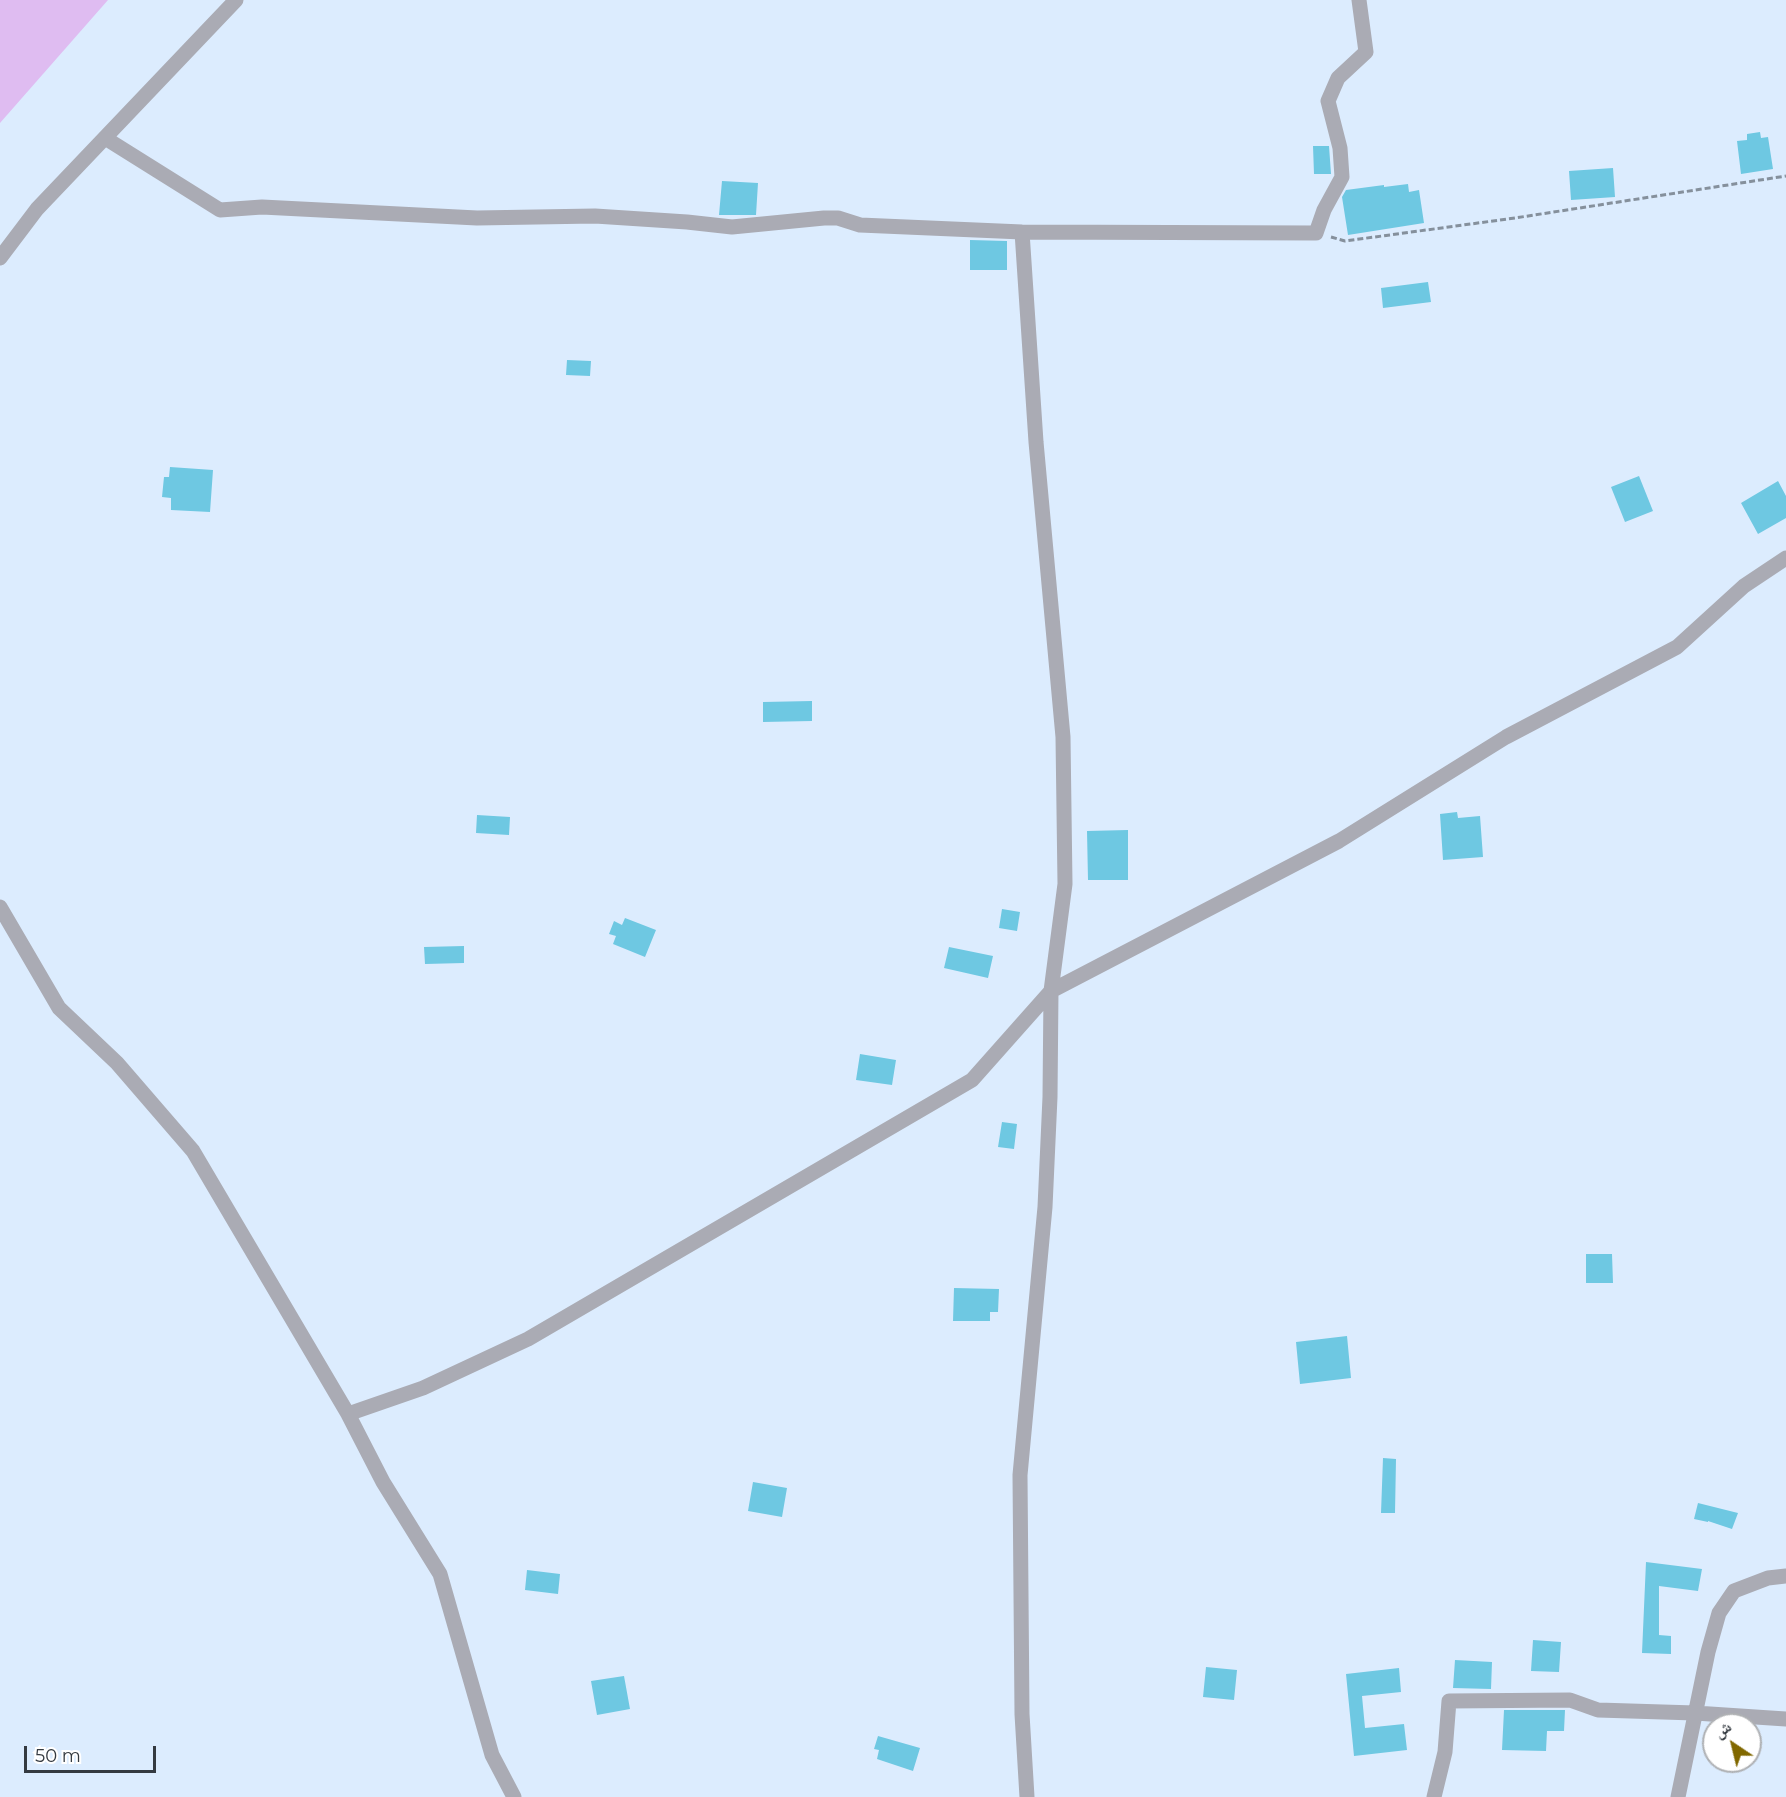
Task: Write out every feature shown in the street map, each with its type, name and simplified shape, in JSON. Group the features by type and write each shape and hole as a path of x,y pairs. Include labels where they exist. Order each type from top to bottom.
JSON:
{"street":[{"path":"0,258 37,209 236,0"},
{"path":"105,138 220,210 262,207 477,218 595,216 732,227 838,218 860,225 1022,232 1316,232 1324,210 1341,177 1340,148 1328,101 1338,78 1366,52 1359,0"},
{"path":"1022,232 1036,442 1063,737 1065,884 1051,991 1046,1207 1020,1475 1022,1714 1027,1797"},
{"path":"348,1414 423,1388 528,1339 972,1080 1051,991 1339,841 1506,737 1677,647 1744,586 1786,558"},
{"path":"0,907 59,1008 117,1063 192,1152 348,1414 383,1482 440,1574 492,1755 514,1797"},
{"path":"1678,1797 1708,1652 1719,1613 1734,1591 1768,1578 1786,1576"},
{"path":"1434,1797 1445,1752 1449,1701 1570,1700 1598,1710 1786,1719"}],"path":[{"path":"1316,232 1345,241 1515,218 1786,176"}],"shaded area":[{"path":"0,0 108,0 0,123"}],"building":[{"path":"1760,132 1761,138 1768,137 1773,169 1741,174 1737,141 1747,140 1747,134"},
{"path":"1313,146 1329,146 1331,174 1314,174"},
{"path":"1613,168 1615,197 1571,200 1569,171"},
{"path":"722,181 758,183 756,215 719,215"},
{"path":"1408,184 1409,192 1419,190 1424,223 1348,235 1342,197 1346,190"},
{"path":"970,240 1007,241 1007,270 970,270"},
{"path":"1428,282 1431,302 1383,308 1381,288"},
{"path":"567,360 591,361 590,376 566,375"},
{"path":"170,467 213,470 210,512 171,510 171,498 162,497 164,477 169,477"},
{"path":"1639,476 1653,511 1625,522 1611,487"},
{"path":"1778,481 1786,496 1786,518 1758,534 1741,503"},
{"path":"812,701 812,721 763,722 763,702"},
{"path":"1457,812 1458,818 1480,816 1483,857 1443,860 1440,814"},
{"path":"477,815 510,817 509,835 476,833"},
{"path":"1128,830 1128,880 1088,880 1087,831"},
{"path":"1002,909 1020,912 1017,931 999,928"},
{"path":"625,918 656,930 645,957 613,944 616,936 609,934 614,921 622,925"},
{"path":"464,946 464,963 425,964 424,947"},
{"path":"949,947 993,956 988,978 944,968"},
{"path":"860,1054 896,1060 892,1085 856,1080"},
{"path":"1002,1122 1017,1124 1014,1149 998,1147"},
{"path":"1586,1254 1612,1254 1613,1283 1586,1283"},
{"path":"954,1288 999,1289 998,1312 990,1312 990,1321 953,1321"},
{"path":"1347,1336 1351,1378 1300,1384 1296,1342"},
{"path":"1383,1458 1396,1459 1395,1513 1381,1513"},
{"path":"753,1482 787,1488 782,1517 748,1511"},
{"path":"1698,1503 1738,1513 1732,1529 1694,1519"},
{"path":"1646,1562 1702,1569 1698,1591 1659,1586 1659,1635 1671,1636 1671,1654 1642,1653"},
{"path":"527,1570 560,1574 558,1594 525,1590"},
{"path":"1533,1640 1561,1642 1559,1672 1531,1671"},
{"path":"1455,1660 1492,1662 1491,1689 1453,1688"},
{"path":"1206,1667 1237,1670 1234,1700 1203,1697"},
{"path":"1399,1668 1401,1692 1362,1696 1365,1728 1404,1724 1407,1750 1354,1756 1346,1674"},
{"path":"624,1676 630,1709 597,1715 591,1681"},
{"path":"1504,1710 1565,1710 1564,1731 1547,1731 1546,1751 1502,1750"},
{"path":"878,1736 920,1748 913,1771 877,1759 879,1750 874,1749"}]}
